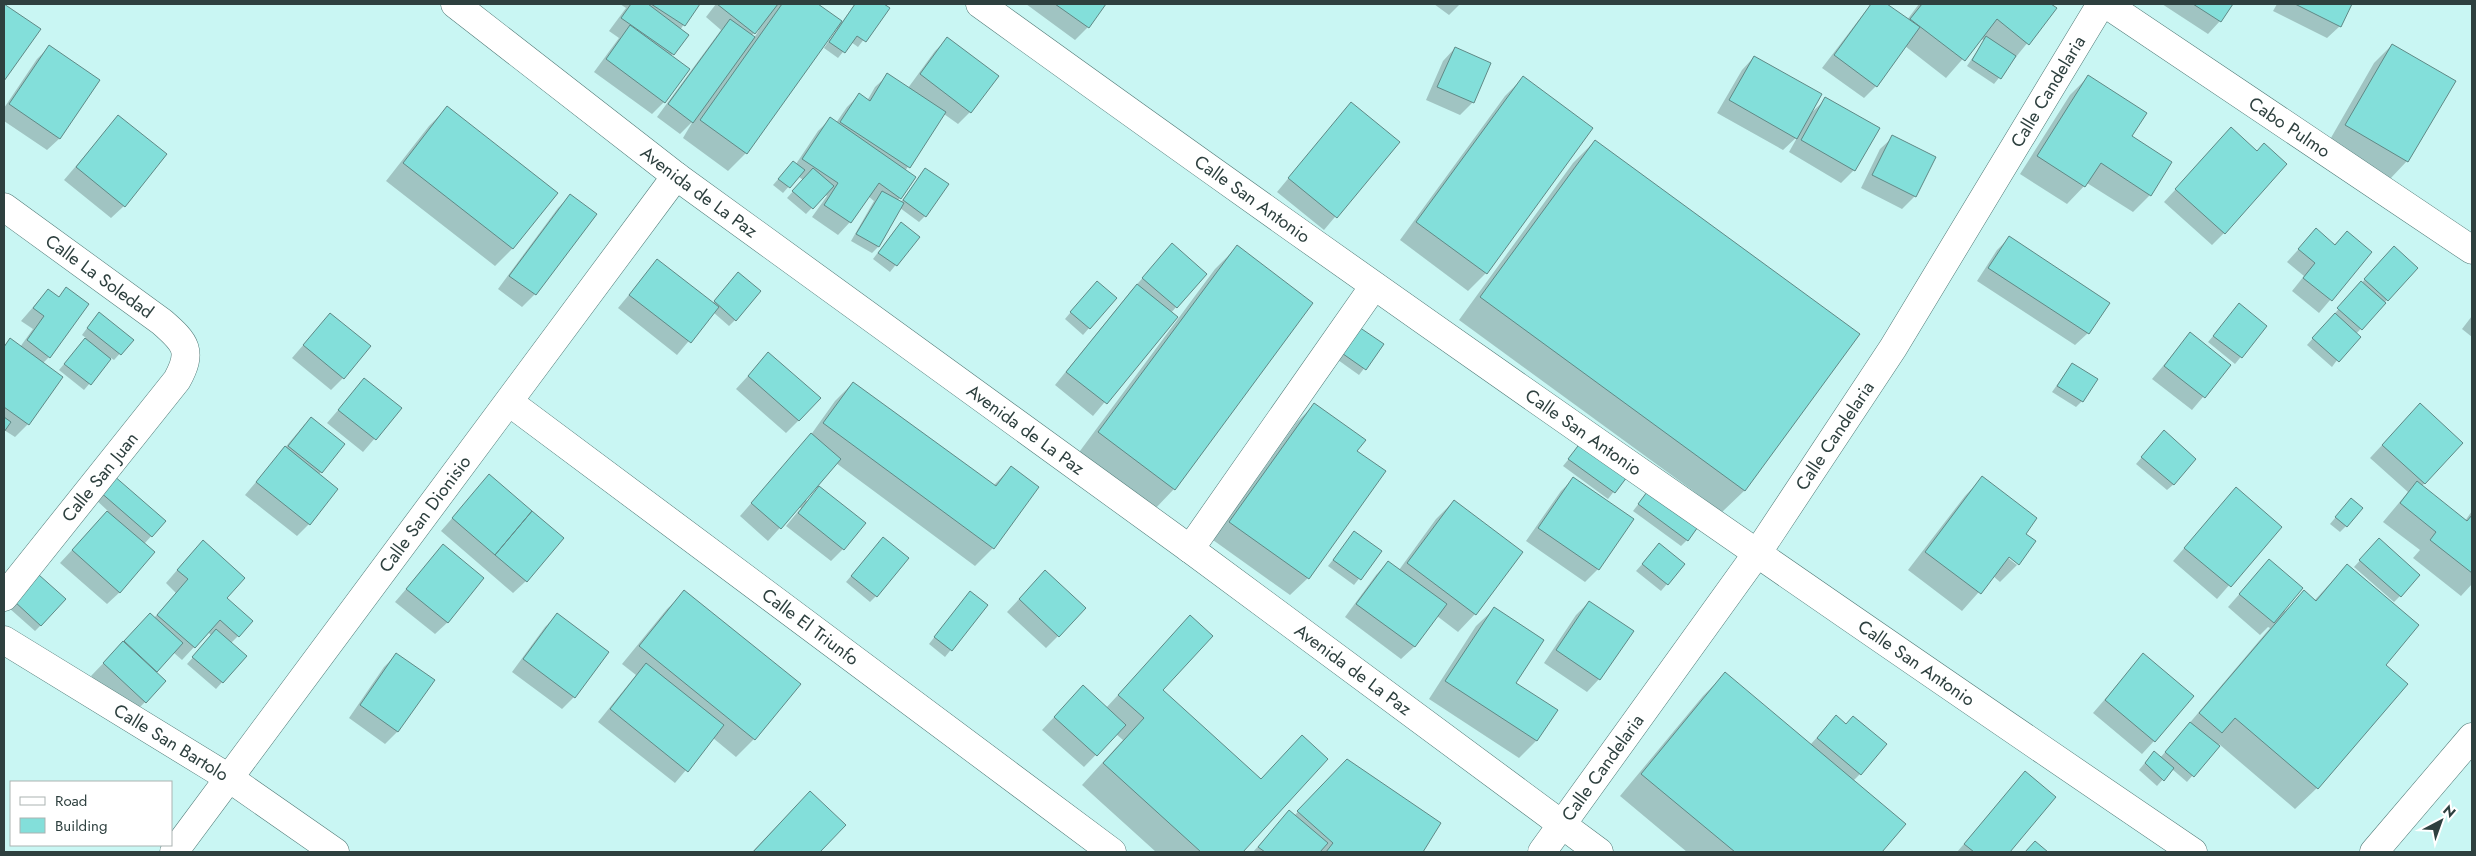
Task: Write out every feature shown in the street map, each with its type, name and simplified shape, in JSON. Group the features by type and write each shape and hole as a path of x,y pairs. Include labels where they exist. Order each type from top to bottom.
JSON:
{"street":[{"name":"Avenida de La Paz","path":"455,4 483,12 676,176 1190,549 1599,852"},
{"name":"Calle San Antonio","path":"980,4 1374,286 1951,687 2193,852"},
{"name":"Calle Candelaria","path":"1542,852 1758,552 1893,348 2101,4"},
{"name":"Cabo Pulmo","path":"2106,4 2472,250"},
{"name":"Calle San Dionisio","path":"174,852 676,176"},
{"name":"Calle La Soledad","path":"4,206 162,322 179,336 187,352"},
{"path":"1190,549 1374,286"},
{"name":"Calle San Juan","path":"4,596 177,380 186,364 187,352"},
{"name":"Calle El Triunfo","path":"509,402 1112,852"},
{"name":"Calle San Bartolo","path":"4,640 229,778 335,852"},
{"path":"2374,852 2472,738"}],"building":[{"path":"4,4 41,29 4,81"},
{"path":"631,4 648,4 689,35 674,55 621,18"},
{"path":"651,4 700,4 685,26"},
{"path":"717,4 778,4 755,34"},
{"path":"782,4 818,4 842,21 747,154 700,120"},
{"path":"855,4 884,4 890,8 866,42 857,36 845,53 829,42"},
{"path":"1055,4 1106,4 1089,28"},
{"path":"1871,4 1887,4 1920,27 1877,87 1834,55"},
{"path":"1922,4 2051,4 2057,8 2029,45 1997,19 1965,61 1910,19"},
{"path":"2193,4 2233,4 2221,22"},
{"path":"2295,4 2352,4 2341,27"},
{"path":"730,19 755,37 693,123 668,104"},
{"path":"630,25 690,69 665,103 606,59"},
{"path":"1986,36 2016,56 2001,79 1972,60"},
{"path":"947,37 999,76 971,113 920,74"},
{"path":"2392,44 2456,81 2408,162 2345,125"},
{"path":"49,45 100,80 60,139 9,104"},
{"path":"1455,47 1491,63 1474,103 1437,87"},
{"path":"1754,56 1822,94 1797,139 1729,100"},
{"path":"887,73 946,112 910,168 840,122 859,93 870,101"},
{"path":"2088,75 2147,113 2132,136 2172,162 2151,196 2101,163 2085,187 2037,156"},
{"path":"1523,76 1593,128 1487,274 1416,222"},
{"path":"1825,97 1880,128 1855,171 1801,140"},
{"path":"1351,102 1400,142 1337,218 1288,178"},
{"path":"447,106 558,193 513,249 403,163"},
{"path":"118,115 167,154 125,207 76,167"},
{"path":"830,117 916,177 901,199 879,183 851,223 824,205 838,183 802,159"},
{"path":"2231,127 2257,151 2264,143 2287,164 2225,234 2175,189"},
{"path":"1892,135 1936,157 1916,197 1872,175"},
{"path":"1595,140 1860,334 1745,491 1480,297"},
{"path":"793,161 805,170 790,188 778,179"},
{"path":"813,168 834,186 813,209 792,191"},
{"path":"925,168 949,184 926,217 903,200"},
{"path":"882,191 904,203 879,247 856,234"},
{"path":"570,194 597,214 536,295 509,276"},
{"path":"901,222 920,237 897,266 878,253"},
{"path":"2316,228 2335,245 2347,231 2372,252 2332,301 2303,278 2315,263 2298,249"},
{"path":"2009,236 2110,303 2089,334 1988,268"},
{"path":"1172,243 1207,274 1177,308 1142,278"},
{"path":"1237,245 1313,303 1175,490 1098,432"},
{"path":"2394,246 2418,268 2388,301 2364,279"},
{"path":"657,259 719,307 691,343 629,295"},
{"path":"738,272 761,291 736,321 714,301"},
{"path":"1097,281 1117,298 1090,329 1070,312"},
{"path":"2361,281 2386,303 2362,330 2337,308"},
{"path":"1137,284 1178,317 1107,404 1066,372"},
{"path":"66,287 89,304 50,358 27,340 44,316 33,308 48,289 59,297"},
{"path":"2239,303 2267,326 2242,358 2213,336"},
{"path":"99,312 134,340 121,355 87,328"},
{"path":"330,313 371,346 344,379 303,345"},
{"path":"2335,313 2361,337 2339,362 2312,338"},
{"path":"1353,323 1384,344 1366,370 1336,349"},
{"path":"2190,332 2231,365 2205,398 2164,366"},
{"path":"10,338 63,377 29,425 4,407 4,347"},
{"path":"85,338 111,359 91,385 64,364"},
{"path":"768,352 821,398 799,421 748,376"},
{"path":"2072,363 2098,379 2083,402 2057,386"},
{"path":"364,378 402,408 376,440 338,410"},
{"path":"853,382 996,486 1011,466 1039,487 994,549 823,423"},
{"path":"1314,403 1366,440 1357,451 1386,471 1309,579 1229,522"},
{"path":"2420,403 2463,443 2425,484 2382,445"},
{"path":"4,417 11,422 4,432"},
{"path":"311,417 345,444 322,473 288,446"},
{"path":"2164,430 2196,459 2174,485 2141,457"},
{"path":"811,433 841,459 781,529 751,503"},
{"path":"1581,442 1627,477 1615,493 1568,459"},
{"path":"285,446 338,489 310,525 256,482"},
{"path":"489,474 532,511 495,555 452,518"},
{"path":"113,475 166,521 152,537 99,491"},
{"path":"1982,476 2037,518 2026,534 2036,541 2019,565 2009,557 1981,594 1925,552"},
{"path":"1573,477 1634,519 1599,570 1538,528"},
{"path":"2417,481 2467,521 2472,515 2472,573 2430,540 2436,532 2400,503"},
{"path":"819,486 866,523 844,550 798,513"},
{"path":"2236,487 2282,527 2231,587 2184,548"},
{"path":"1650,488 1700,524 1688,541 1638,504"},
{"path":"2351,498 2363,508 2347,527 2335,517"},
{"path":"1454,500 1523,552 1476,615 1407,563"},
{"path":"107,511 155,552 120,593 72,550"},
{"path":"532,511 564,538 527,582 495,555"},
{"path":"1354,531 1382,551 1361,580 1333,560"},
{"path":"883,537 909,558 877,597 851,576"},
{"path":"2379,538 2420,575 2401,597 2359,560"},
{"path":"203,540 245,578 227,598 253,621 239,637 220,620 195,648 157,615 188,579 177,570"},
{"path":"1659,543 1685,564 1668,585 1642,564"},
{"path":"443,544 484,578 448,623 406,589"},
{"path":"2269,559 2303,588 2274,623 2239,594"},
{"path":"1388,561 1447,604 1415,647 1356,604"},
{"path":"2347,564 2419,625 2386,665 2408,684 2318,789 2235,718 2222,733 2199,713 2304,590 2316,601"},
{"path":"1045,570 1086,608 1059,637 1019,599"},
{"path":"39,575 66,599 41,626 14,601"},
{"path":"684,590 801,684 755,740 639,646"},
{"path":"970,591 988,605 952,651 934,637"},
{"path":"1589,601 1634,631 1600,680 1556,650"},
{"path":"1494,607 1544,640 1516,683 1558,710 1537,741 1445,681"},
{"path":"150,613 183,643 157,672 124,641"},
{"path":"557,613 609,652 575,698 523,659"},
{"path":"1190,615 1213,636 1163,690 1261,779 1302,735 1328,759 1243,852 1201,852 1103,763 1144,718 1118,695"},
{"path":"216,629 247,656 223,683 192,657"},
{"path":"123,641 166,681 146,703 103,663"},
{"path":"396,653 435,680 398,732 360,705"},
{"path":"2143,653 2194,696 2155,742 2105,700"},
{"path":"646,663 724,725 688,772 610,709"},
{"path":"1725,672 1906,824 1882,852 1735,852 1641,774"},
{"path":"1083,685 1126,725 1097,756 1054,717"},
{"path":"1836,715 1846,724 1853,716 1887,744 1861,775 1817,738"},
{"path":"2190,722 2220,746 2194,777 2165,752"},
{"path":"2154,751 2174,768 2164,781 2145,763"},
{"path":"1347,759 1441,823 1423,852 1326,852 1333,843 1297,811"},
{"path":"2025,771 2056,797 2010,852 1974,852 1964,844"},
{"path":"810,791 846,825 820,852 753,852"},
{"path":"1289,810 1328,843 1320,852 1265,852 1258,847"},
{"path":"2035,841 2048,852 2025,852"}]}
